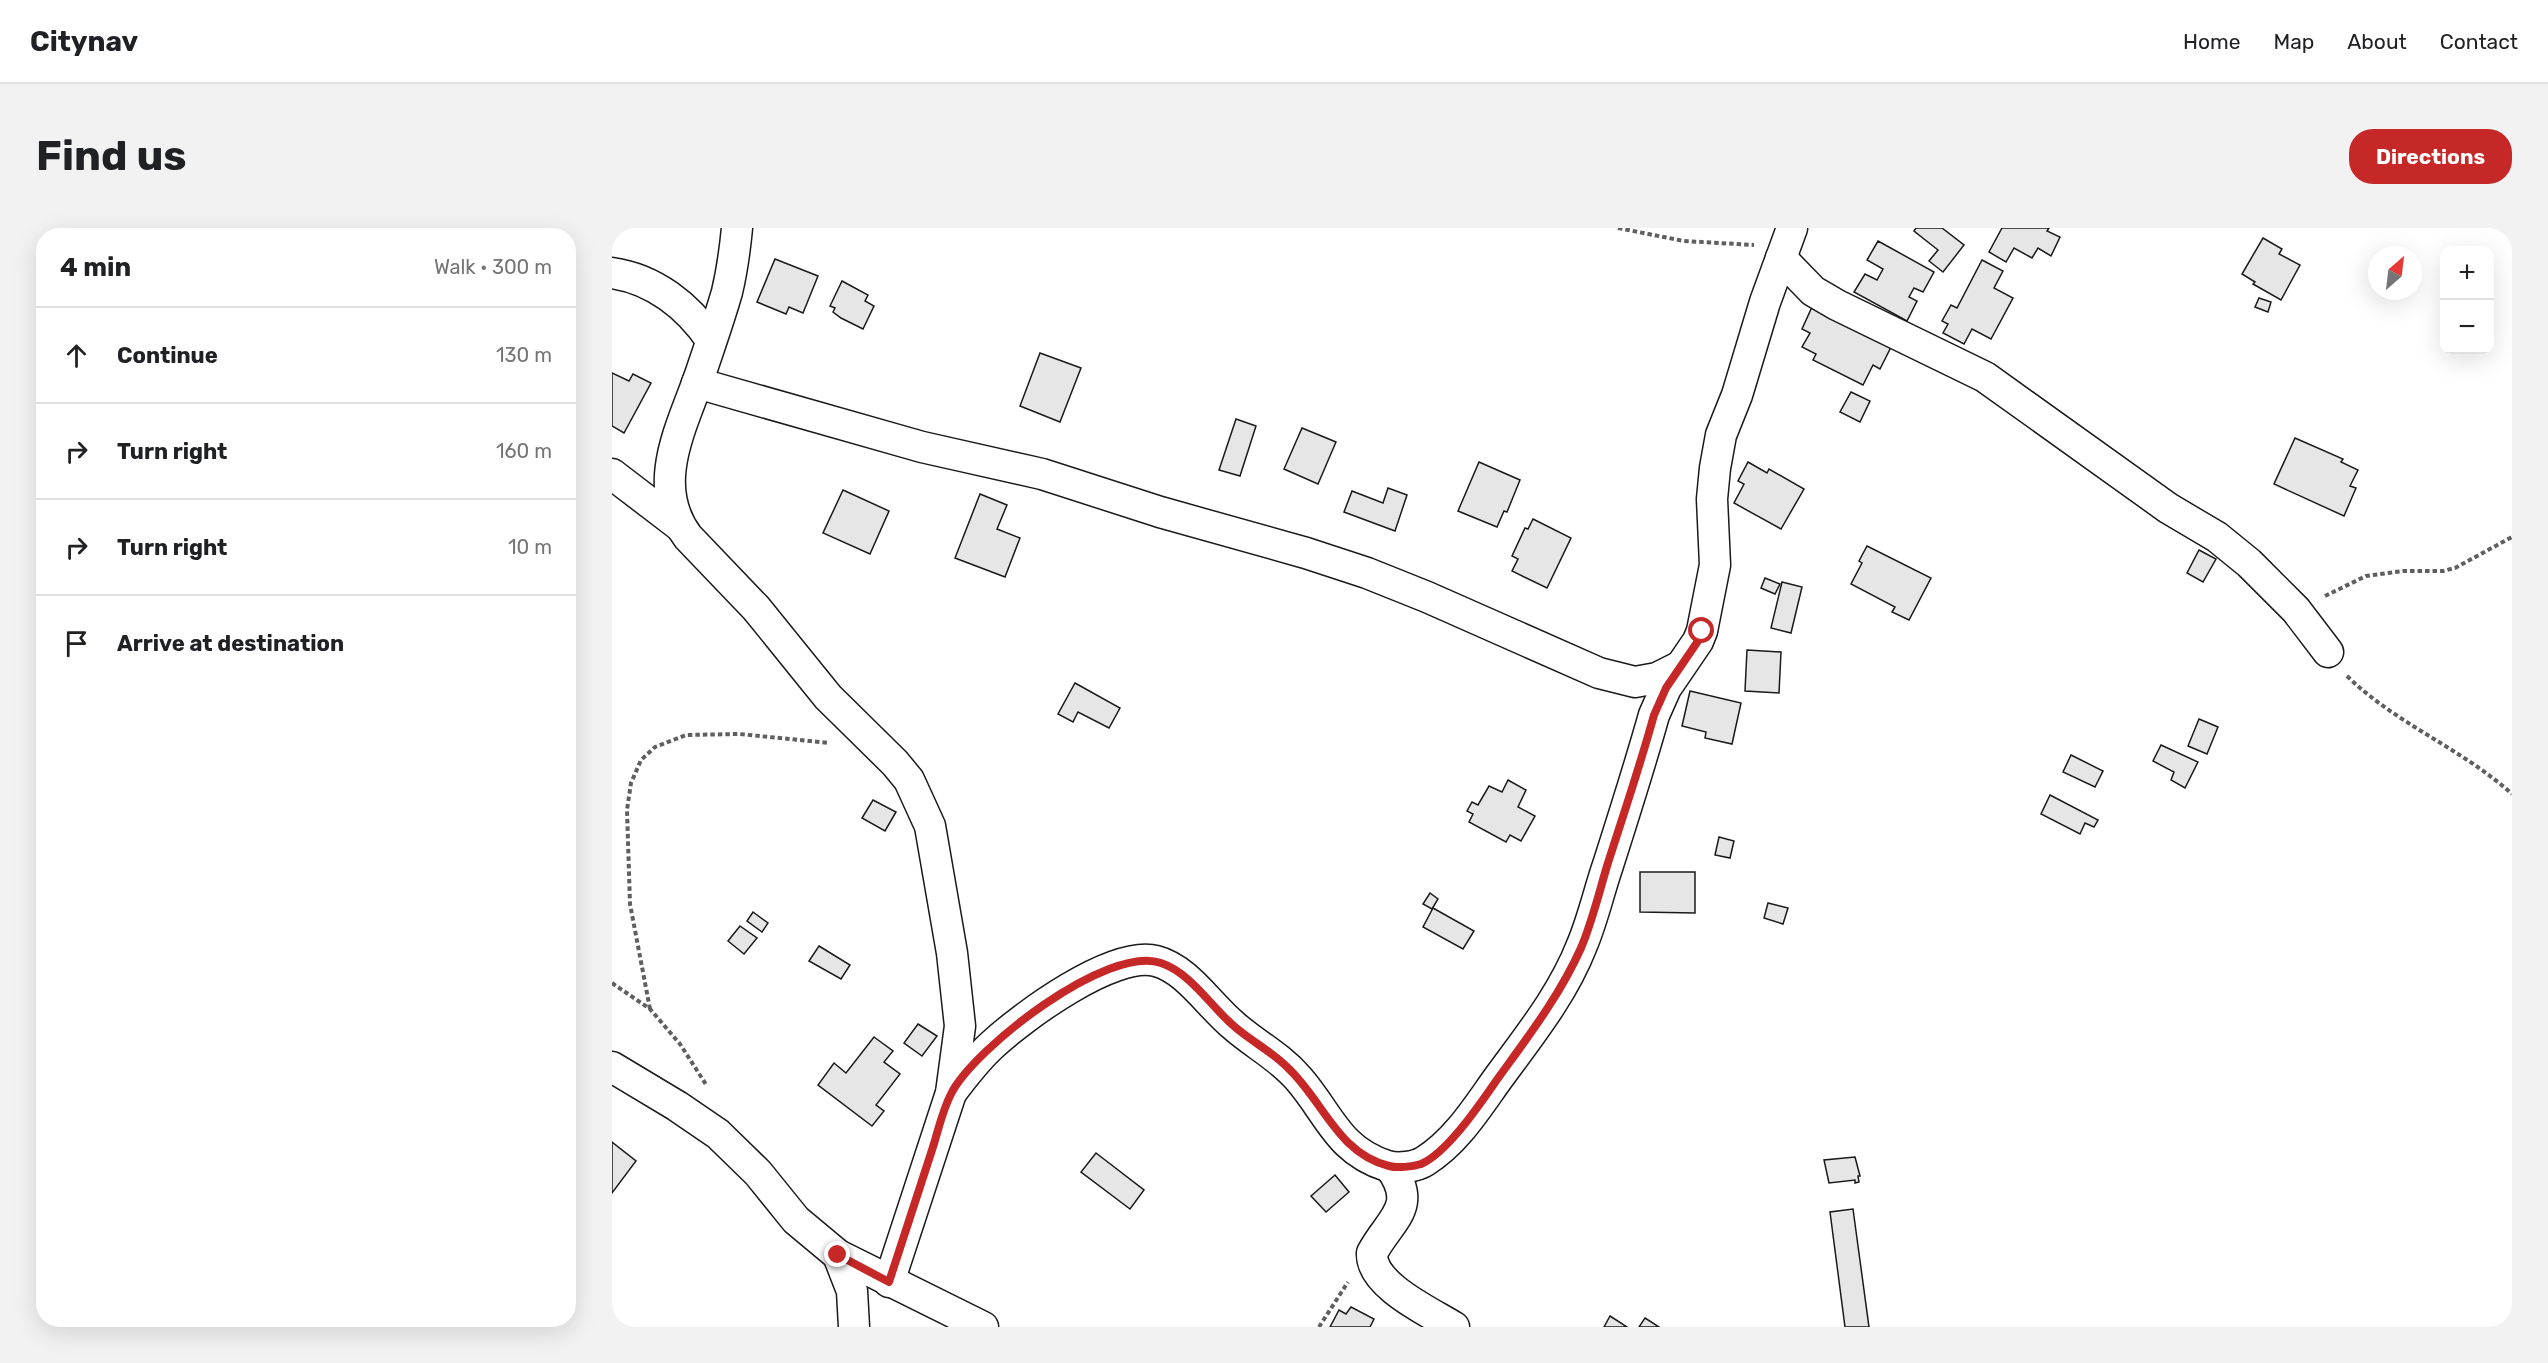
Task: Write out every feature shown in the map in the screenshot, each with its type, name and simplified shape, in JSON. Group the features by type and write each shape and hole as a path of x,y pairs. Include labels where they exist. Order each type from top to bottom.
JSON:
{"street":[{"path":"680,525 670,484 671,456 678,429 697,383 727,291 738,228"},
{"path":"1786,244 1814,291 1912,342 1945,355 1995,383 2168,508 2217,537 2249,563 2296,610 2328,652"},
{"path":"951,1093 991,1046 1026,1017 1075,985 1121,964 1148,960 1158,961 1184,976 1233,1026 1286,1065 1309,1091 1339,1136 1350,1147 1390,1167 1422,1163 1436,1154 1475,1112 1541,1020 1564,982 1582,945 1654,715 1679,667 1698,641 1702,631 1715,565 1712,499 1714,468 1721,435 1737,395 1762,311 1786,244"},
{"path":"612,273 649,284 669,296 696,318 711,340"},
{"path":"697,383 888,438 1042,474 1160,513 1306,553 1367,573 1427,597 1599,673 1635,682 1657,678 1679,667"},
{"path":"612,474 680,525 715,566 756,608 828,697 909,780 930,826 952,953 960,1026 951,1093 889,1282"},
{"path":"612,1066 718,1134 758,1173 796,1220 838,1255 982,1327"},
{"path":"1390,1167 1401,1187 1402,1208 1391,1227 1376,1245 1372,1258 1375,1269 1391,1288 1454,1327"},
{"path":"838,1255 852,1291 854,1327"}],"path":[{"path":"1618,228 1716,244 1786,244"},
{"path":"2296,610 2366,576 2403,571 2443,571 2455,568 2512,537"},
{"path":"2328,652 2365,694 2391,714 2463,757 2512,794"},
{"path":"650,1009 630,904 627,810 631,783 641,760 655,747 686,735 739,734 881,749"},
{"path":"612,983 650,1009 680,1044 707,1087"},
{"path":"1318,1327 1352,1277 1372,1258"}],"building":[{"path":"1916,228 1942,228 1964,245 1943,272 1929,261 1938,250 1914,231"},
{"path":"2002,228 2049,228 2047,231 2060,237 2051,256 2038,248 2032,258 2014,248 2006,262 1989,252"},
{"path":"2263,238 2282,249 2279,254 2300,265 2281,300 2253,284 2255,282 2242,274"},
{"path":"1878,241 1934,272 1923,292 1914,288 1909,297 1917,301 1907,321 1854,292 1865,274 1877,280 1883,269 1867,260"},
{"path":"775,259 818,276 803,313 789,307 786,314 757,302"},
{"path":"1982,260 2003,271 1994,288 2013,298 1991,339 1972,329 1964,344 1943,333 1948,324 1942,321 1951,305 1957,308"},
{"path":"842,281 868,295 865,301 874,306 863,329 841,318 833,312 835,308 830,306"},
{"path":"2259,298 2271,302 2268,312 2255,307"},
{"path":"1812,307 1892,345 1880,369 1873,365 1863,385 1813,360 1816,354 1802,347 1810,333 1802,329"},
{"path":"1040,353 1081,368 1060,422 1020,406"},
{"path":"612,373 629,381 633,374 651,383 624,433 612,426"},
{"path":"1851,392 1870,401 1860,422 1840,412"},
{"path":"1236,419 1256,426 1240,476 1219,470"},
{"path":"1302,428 1336,442 1318,484 1284,469"},
{"path":"2295,438 2343,459 2341,462 2358,470 2350,486 2356,488 2344,516 2274,484"},
{"path":"1479,462 1520,480 1507,512 1504,511 1497,527 1458,511"},
{"path":"1748,462 1767,473 1769,469 1804,489 1781,529 1734,503 1744,484 1738,481"},
{"path":"1388,488 1407,495 1395,531 1344,512 1352,491 1383,503"},
{"path":"843,490 889,511 870,554 823,533"},
{"path":"980,494 1007,505 997,529 1020,538 1005,577 955,558"},
{"path":"1533,519 1571,538 1547,588 1512,571 1518,559 1512,556 1525,528 1528,529"},
{"path":"1867,546 1931,578 1909,620 1892,612 1895,607 1851,584 1862,563 1859,561"},
{"path":"2199,550 2216,559 2203,582 2187,573"},
{"path":"1765,578 1780,584 1775,594 1761,588"},
{"path":"1782,582 1802,587 1791,633 1771,628"},
{"path":"1747,650 1781,652 1779,693 1745,691"},
{"path":"1075,683 1120,708 1109,728 1078,712 1073,722 1058,714"},
{"path":"1690,691 1741,703 1732,744 1705,738 1706,732 1682,726"},
{"path":"2199,719 2218,727 2207,754 2188,746"},
{"path":"2161,745 2198,762 2185,788 2171,780 2174,772 2153,761"},
{"path":"2071,755 2103,771 2095,787 2063,772"},
{"path":"1508,780 1526,790 1518,807 1535,816 1521,841 1510,835 1506,842 1469,822 1473,814 1467,811 1472,802 1478,805 1489,786 1502,792"},
{"path":"2050,795 2098,820 2094,827 2085,823 2080,834 2041,814"},
{"path":"873,800 896,812 885,831 862,818"},
{"path":"1719,837 1734,841 1730,858 1715,855"},
{"path":"1640,872 1695,872 1695,913 1640,912"},
{"path":"1430,893 1438,899 1432,909 1423,904"},
{"path":"1768,903 1788,908 1783,924 1764,918"},
{"path":"1433,908 1474,931 1463,949 1423,927"},
{"path":"753,912 768,923 762,932 747,921"},
{"path":"740,926 757,938 744,954 728,941"},
{"path":"819,946 850,965 841,979 809,961"},
{"path":"918,1024 937,1036 922,1056 904,1043"},
{"path":"874,1037 893,1051 884,1062 900,1074 876,1105 884,1111 872,1126 818,1085 834,1063 846,1073"},
{"path":"612,1142 636,1161 612,1193"},
{"path":"1096,1153 1144,1190 1130,1209 1081,1172"},
{"path":"1855,1157 1860,1176 1858,1176 1859,1182 1855,1183 1855,1180 1829,1183 1824,1160"},
{"path":"1335,1175 1349,1192 1326,1212 1311,1196"},
{"path":"1853,1209 1869,1327 1845,1327 1830,1212"},
{"path":"1351,1307 1374,1319 1370,1327 1330,1327 1339,1310 1346,1314"},
{"path":"1610,1316 1627,1327 1604,1327"},
{"path":"1645,1318 1659,1327 1639,1327"}],"route":[{"path":"838,1255 889,1282 951,1093 970,1068 991,1046 1040,1007 1075,985 1104,971 1136,961 1158,961 1184,976 1233,1026 1272,1054 1296,1075 1339,1136 1350,1147 1390,1167 1422,1163 1436,1154 1475,1112 1541,1020 1564,982 1582,945 1654,715 1666,688 1698,641 1702,631"}]}
